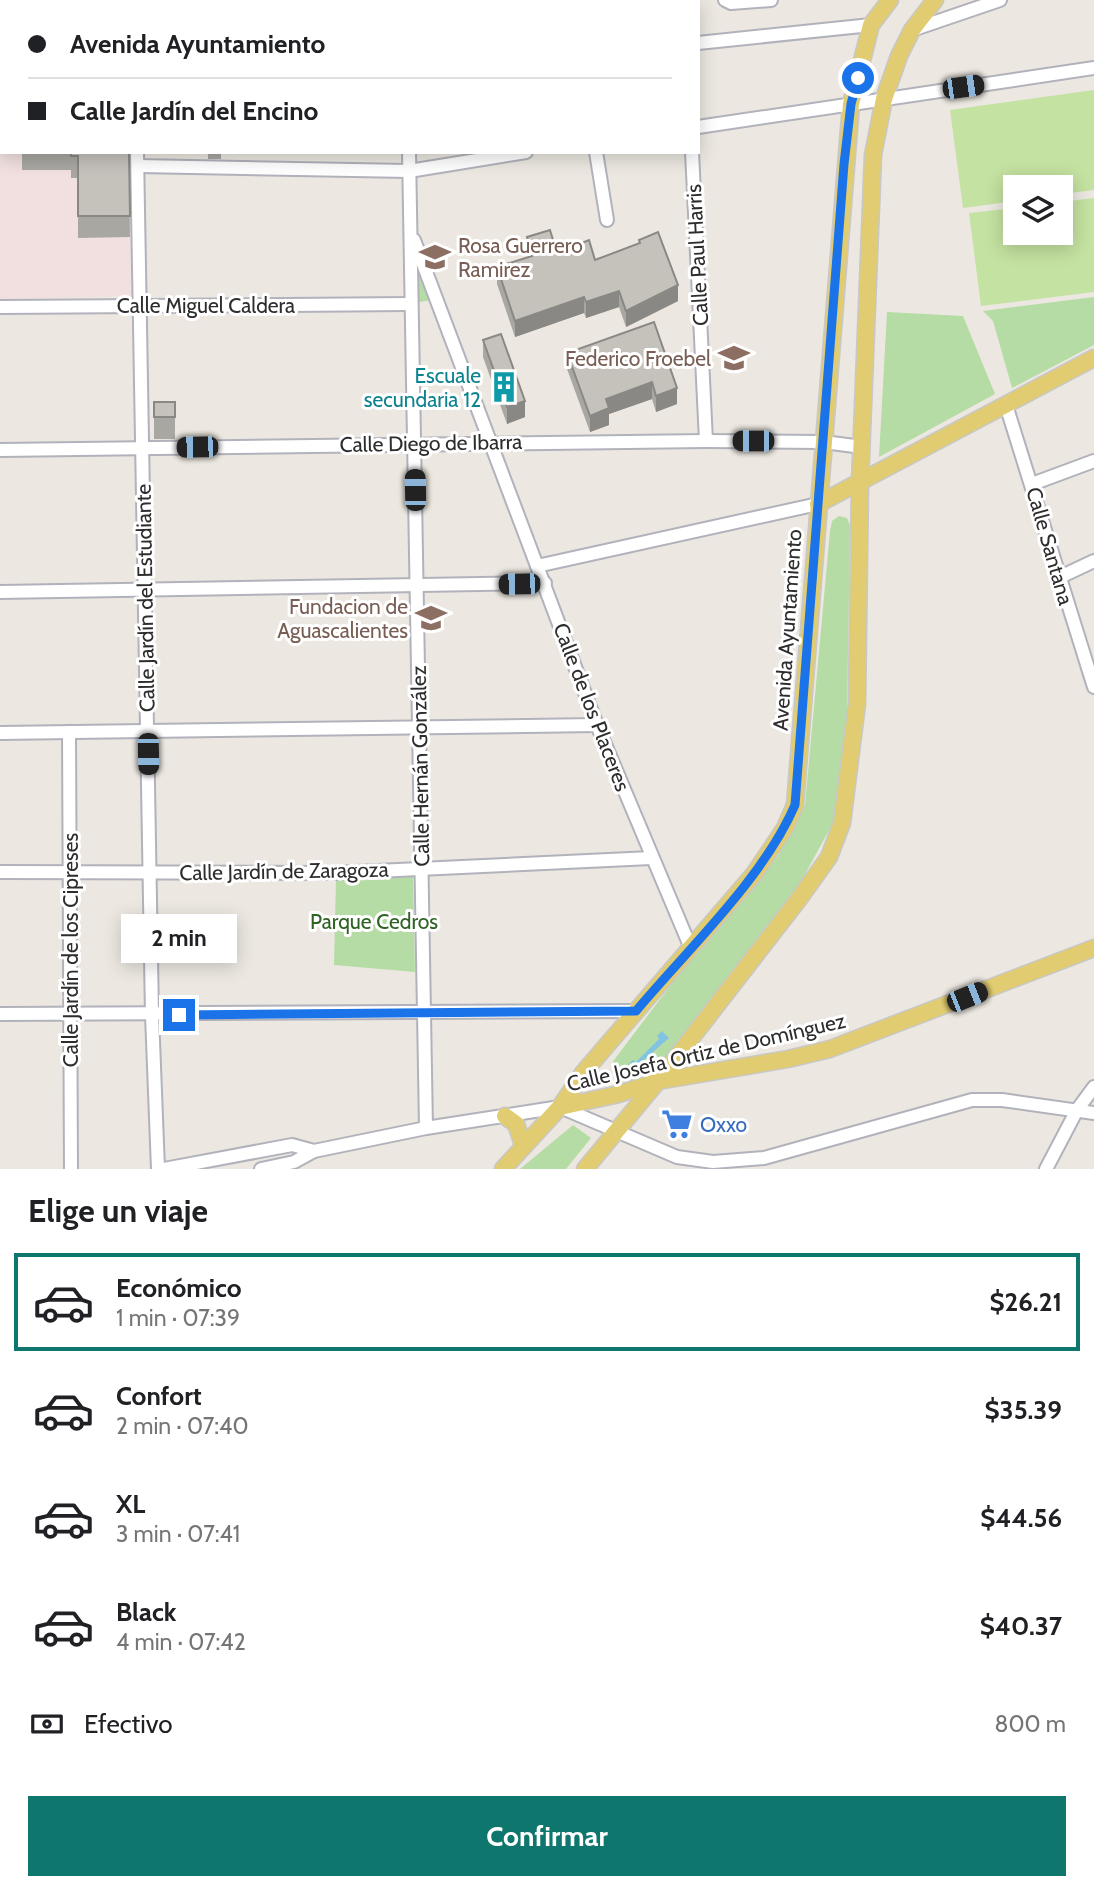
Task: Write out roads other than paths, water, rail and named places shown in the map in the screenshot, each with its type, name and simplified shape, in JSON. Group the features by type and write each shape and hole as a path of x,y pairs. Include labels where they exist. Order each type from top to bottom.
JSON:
{"main road":[{"name":"Avenida Ayuntamiento","path":"503,1169 560,1107 583,1073 754,874 785,828 795,805 851,104 871,25 890,0"},
{"path":"585,1169 658,1081 799,899 829,857 842,823 857,704 860,482 873,155 884,99 912,30 935,0"},
{"path":"818,504 1094,358"},
{"name":"Calle Josefa Ortiz de Domínguez","path":"560,1107 619,1094 658,1081 788,1059 830,1049 1094,948"},
{"path":"505,1116 516,1124 523,1145"}],"street":[{"path":"725,0 731,3 771,0"},
{"path":"912,30 1000,0"},
{"path":"700,43 871,25"},
{"path":"700,127 1094,68"},
{"name":"Calle Jardín del Estudiante","path":"137,154 152,1015 161,1169"},
{"name":"Calle Hernán González","path":"409,154 426,1128"},
{"path":"138,166 409,171 514,154"},
{"path":"596,154 607,220"},
{"name":"Calle Paul Harris","path":"692,154 706,441"},
{"name":"Calle de los Placeres","path":"410,230 597,725 690,946"},
{"name":"Calle Miguel Caldera","path":"0,307 411,304"},
{"name":"Calle Santana","path":"1006,405 1094,687"},
{"name":"Calle Diego de Ibarra","path":"0,450 706,441 824,442 862,447"},
{"path":"1032,484 1094,461"},
{"path":"537,566 818,504"},
{"path":"1058,578 1094,561"},
{"path":"0,592 545,583"},
{"path":"0,733 597,725"},
{"name":"Calle Jardín de los Cipreses","path":"69,732 71,1169"},
{"name":"Calle Jardín de Zaragoza","path":"0,872 334,873 651,858"},
{"path":"0,1014 70,1016 636,1011"},
{"path":"1046,1169 1077,1110 1094,1087"},
{"path":"560,1107 677,1157 713,1162 767,1164 972,1100 1002,1100 1094,1113"},
{"name":"Calle Josefa Ortiz de Domínguez","path":"261,1169 294,1161 314,1151 426,1128 560,1107"},
{"name":"Calle Josefa Ortiz de Domínguez","path":"161,1169 292,1145 314,1151"}],"water":[{"path":"662,1031 669,1038 640,1063 642,1066 636,1072 628,1065 633,1060 636,1062 659,1039 657,1036"}],"place":[{"name":"Rosa Guerrero Ramirez","path":"435,257"},
{"name":"Federico Froebel","path":"734,358"},
{"name":"Escuale secundaria 12","path":"504,387"},
{"name":"Fundacion de Aguascalientes","path":"431,618"},
{"name":"Oxxo","path":"677,1124"}],"park label":[{"name":"Parque Cedros","path":"374,921"}]}
